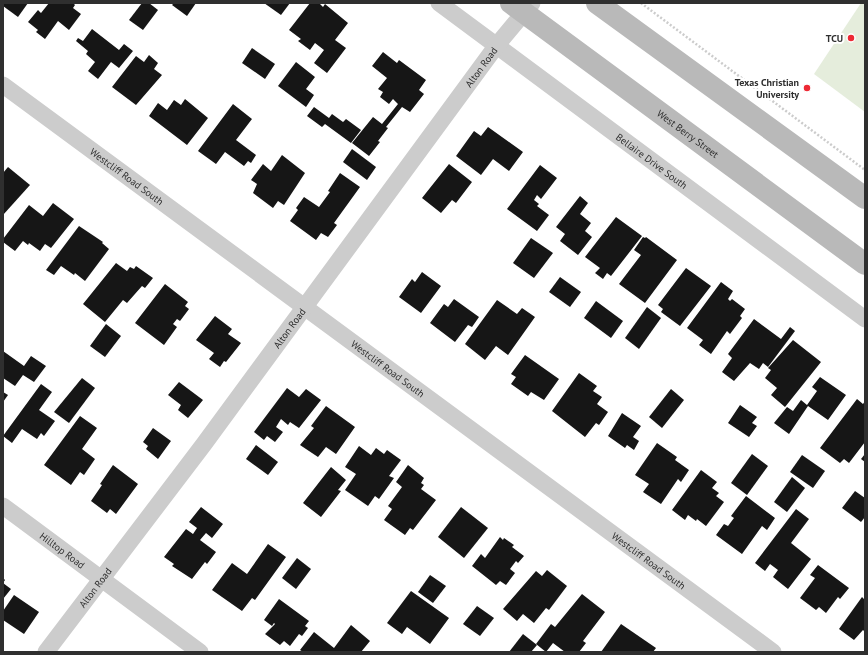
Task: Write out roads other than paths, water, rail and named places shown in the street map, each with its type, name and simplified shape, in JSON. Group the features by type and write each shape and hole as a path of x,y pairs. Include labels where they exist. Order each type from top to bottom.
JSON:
{"main road":[{"path":"597,3 865,198"},
{"name":"West Berry Street","path":"522,6 865,264"}],"street":[{"name":"Bellaire Drive South","path":"439,3 865,319"},
{"name":"Alton Road","path":"46,652 204,444 303,306 497,46 522,6"},
{"name":"Westcliff Road South","path":"3,85 773,652"},
{"name":"Hilltop Road","path":"3,506 200,652"}],"place":[{"name":"TCU","path":"851,38"},
{"name":"Texas Christian University","path":"807,88"}]}
